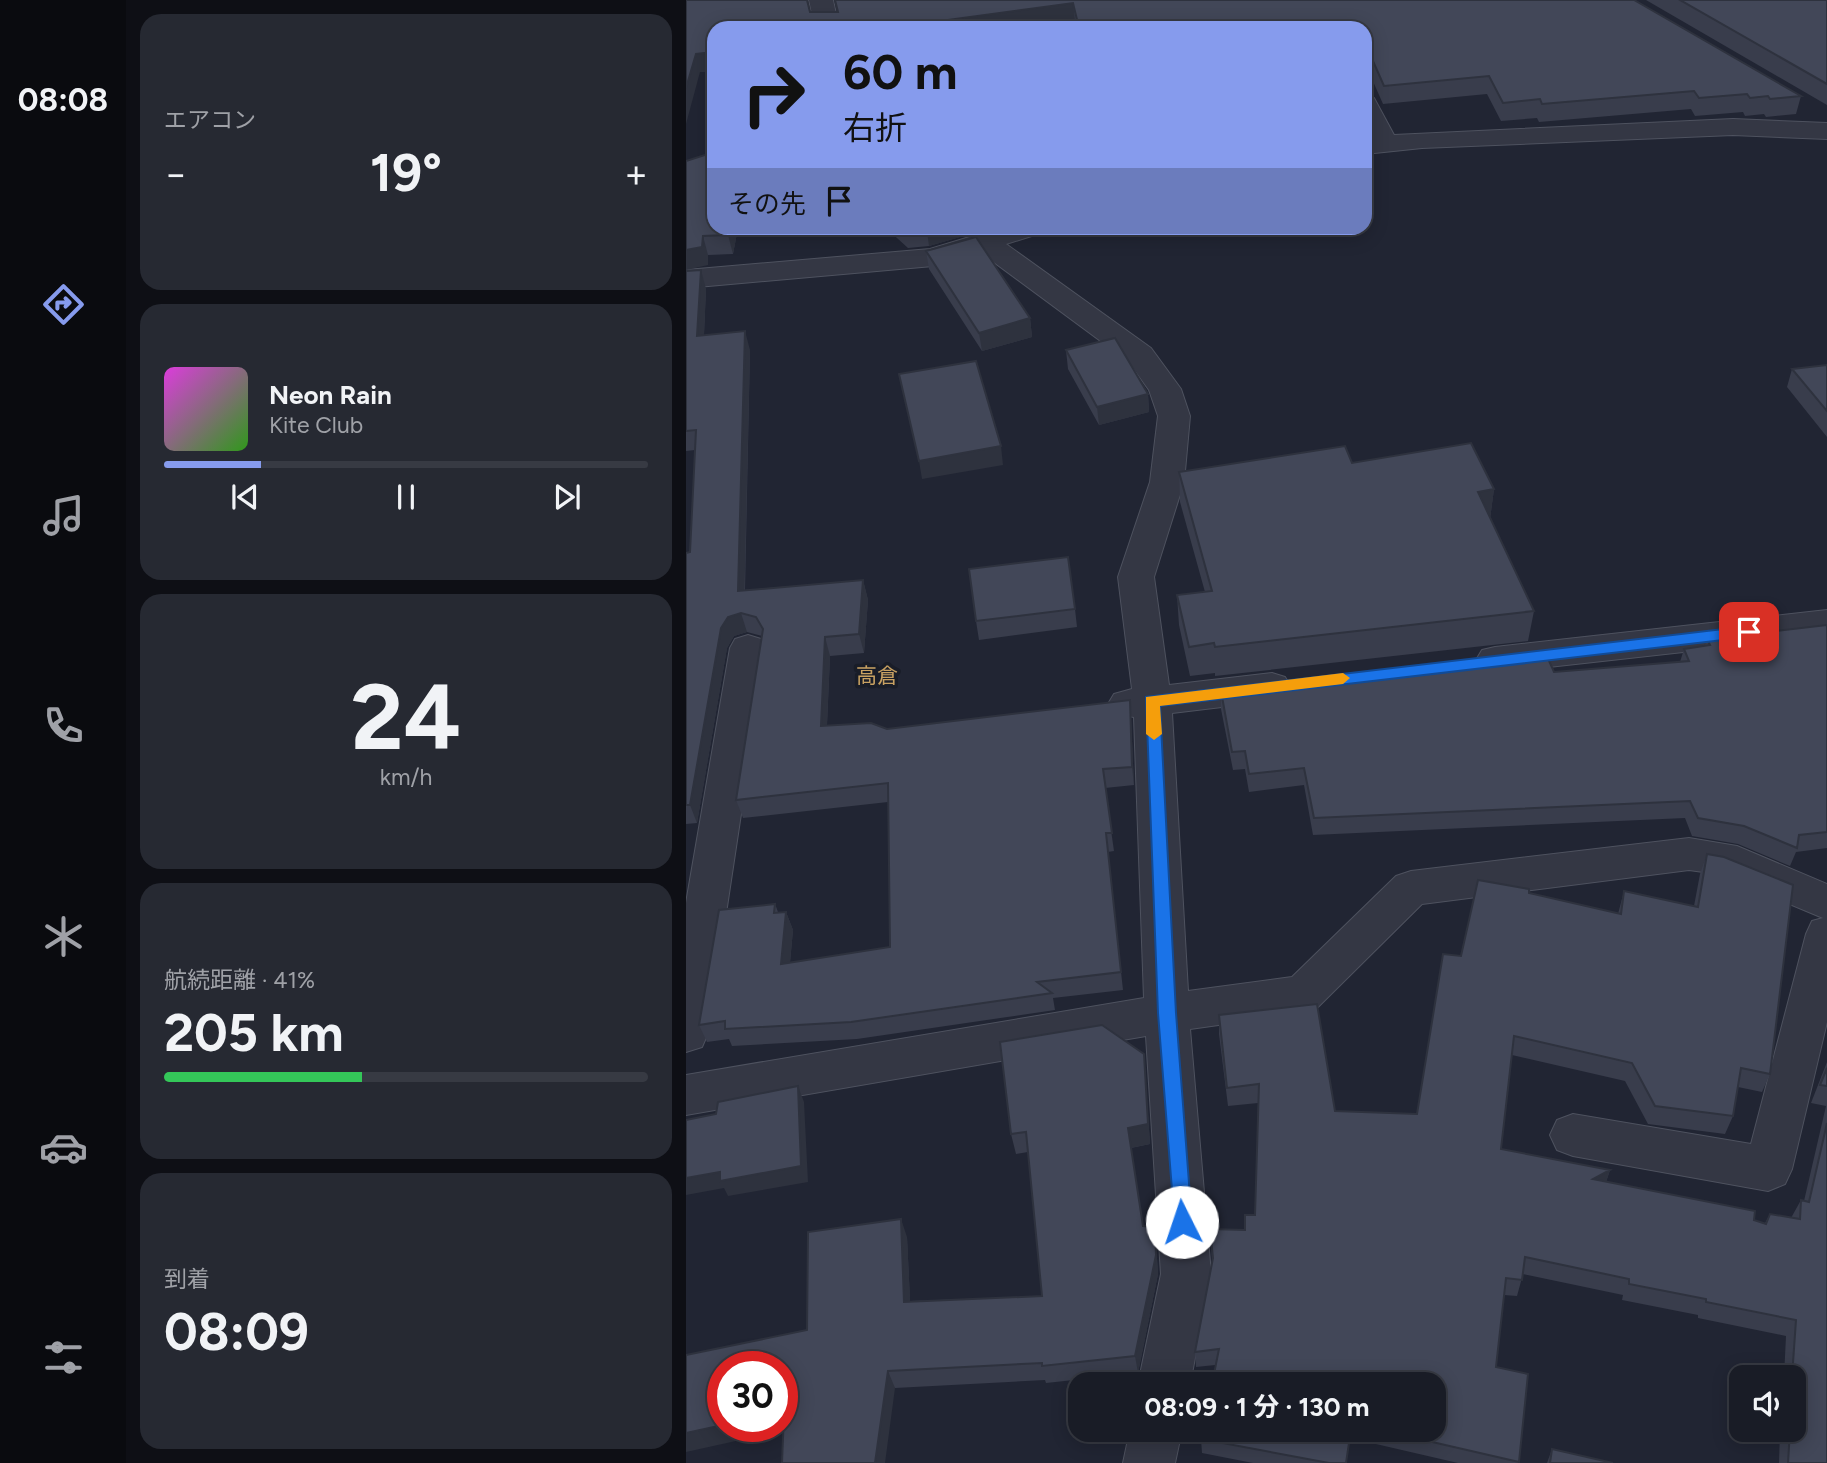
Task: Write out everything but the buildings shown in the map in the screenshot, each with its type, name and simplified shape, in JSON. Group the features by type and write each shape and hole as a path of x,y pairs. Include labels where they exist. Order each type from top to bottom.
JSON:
{"street":[{"path":"821,0 826,21"},
{"path":"1804,106 1827,119"},
{"path":"1375,145 1732,127 1827,131"},
{"path":"686,279 933,257 975,235"},
{"path":"978,235 1140,355 1165,389 1174,416 1167,482 1136,577 1152,702 1167,1013 1185,1274 1166,1372"},
{"path":"1462,664 1827,623"},
{"path":"686,1033 700,851 748,648"},
{"path":"1097,708 1300,684"},
{"path":"686,1095 1167,1013 1303,994 1411,888 1689,854 1723,858 1827,902"},
{"path":"1573,1135 1768,1169 1827,934"},
{"path":"1149,1463 1153,1442"}],"slow traffic":[{"path":"1154,734 1152,702 1343,678"}],"district":[{"name":"高倉","path":"877,675"}],"route":[{"path":"1182,1222 1167,1013 1152,702 1749,632"}]}
